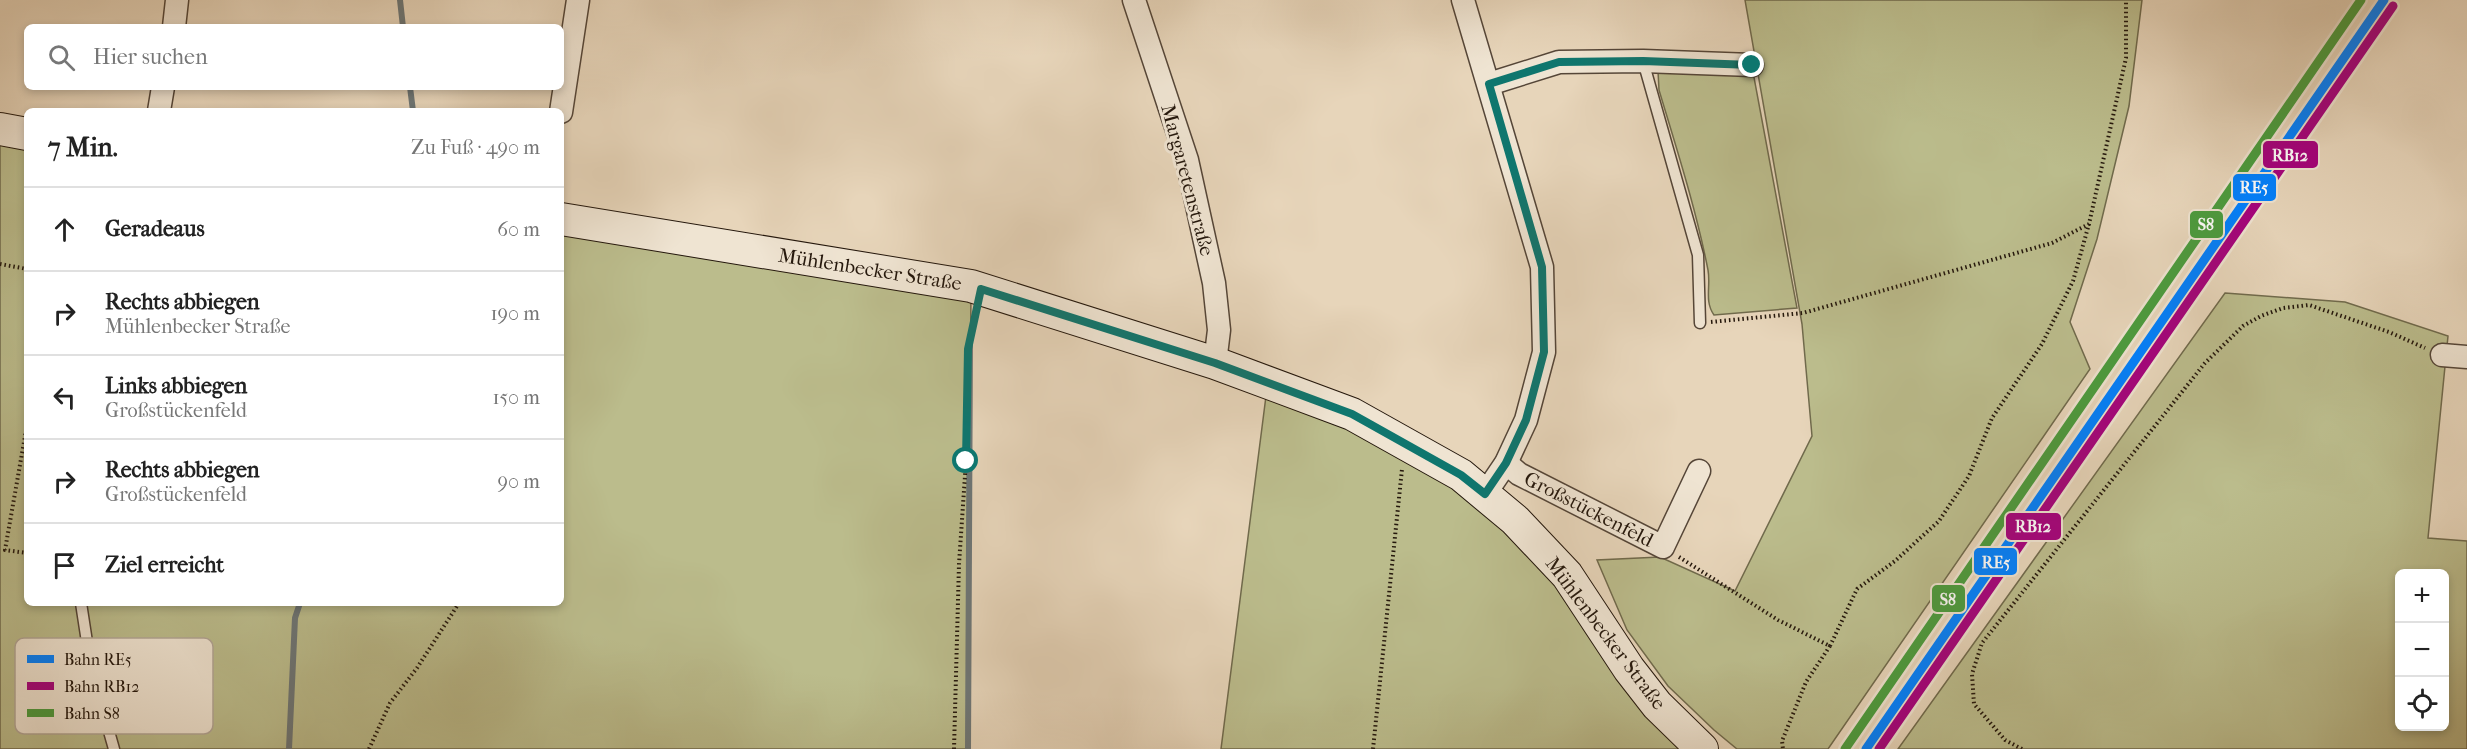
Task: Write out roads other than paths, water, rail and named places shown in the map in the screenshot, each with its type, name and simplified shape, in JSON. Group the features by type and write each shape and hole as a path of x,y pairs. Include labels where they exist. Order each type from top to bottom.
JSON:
{"main road":[{"path":"0,129 24,133"},
{"name":"Mühlenbecker Straße","path":"564,220 981,289 1215,363 1352,414 1461,475 1515,520 1567,575 1629,669 1657,705 1702,749"}],"street":[{"path":"174,24 177,0"},
{"path":"562,108 579,0"},
{"name":"Margaretenstraße","path":"1134,0 1187,160 1212,272 1219,330 1215,363"},
{"name":"Großstückenfeld","path":"1463,0 1542,267 1544,352 1526,420 1506,463 1485,494"},
{"path":"1489,84 1559,62 1643,61 1752,65"},
{"path":"160,108 163,90"},
{"path":"2442,355 2467,357"},
{"name":"Großstückenfeld","path":"1506,463 1519,474 1663,548 1699,471"}],"lane":[{"path":"1643,61 1698,255 1700,323"},
{"path":"81,606 86,638"},
{"path":"110,734 114,749"}],"waterway":[{"path":"400,0 403,24"},
{"path":"410,90 413,108"},
{"path":"968,749 970,337"},
{"path":"289,749 295,618 299,606"}],"rail line":[{"name":"S8","path":"1845,749 2361,0"},
{"name":"RE5","path":"1866,749 2384,0"},
{"name":"RB12","path":"1879,749 2393,6"}]}
